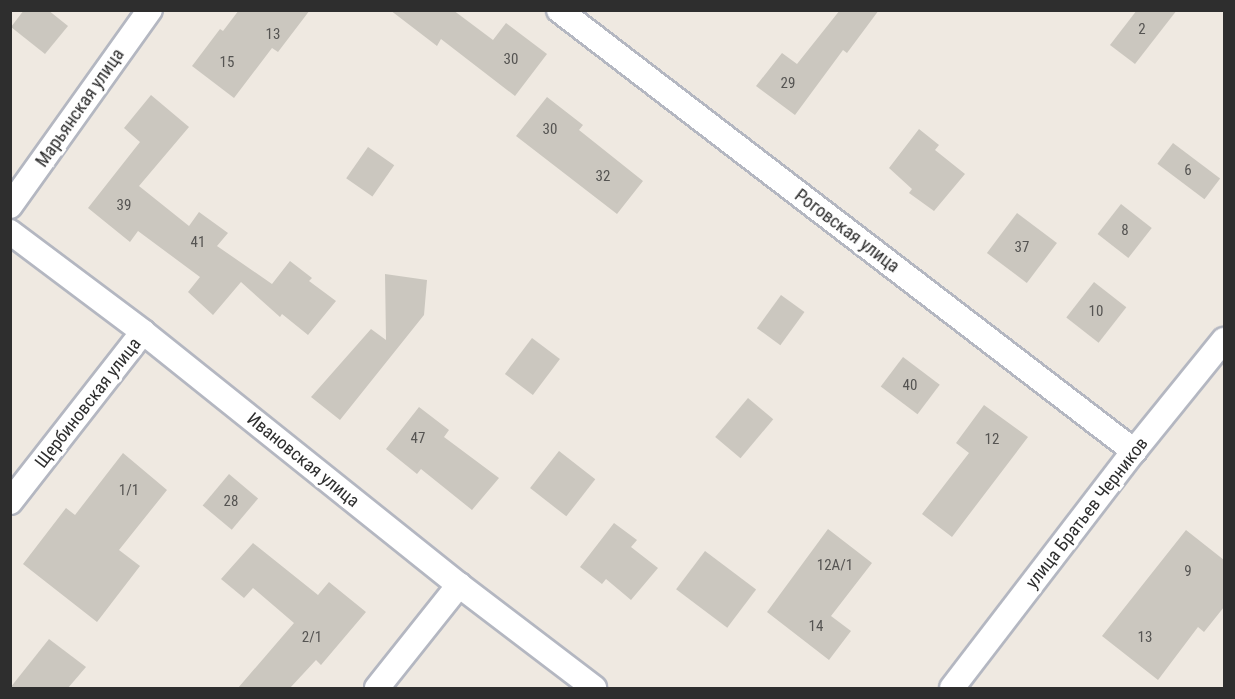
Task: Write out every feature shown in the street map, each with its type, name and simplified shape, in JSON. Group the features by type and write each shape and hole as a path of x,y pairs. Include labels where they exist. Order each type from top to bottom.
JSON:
{"street":[{"name":"Марьянская улица","path":"10,207 150,10"},
{"name":"Роговская улица","path":"559,10 1134,451"},
{"name":"Ивановская улица","path":"10,232 142,332 459,585 594,688"},
{"name":"Щербиновская улица","path":"10,502 142,332"},
{"name":"улица Братьев Черников","path":"952,688 1134,451 1224,339"},
{"path":"377,688 459,585"}],"building":[{"path":"24,10 48,10 68,26 45,54 11,27"},
{"path":"239,10 310,10 278,52 272,48 234,98 192,66 220,29 223,31"},
{"path":"390,10 453,10 493,40 506,23 547,54 515,96 441,39 437,46"},
{"path":"840,10 879,10 847,53 843,50 795,115 756,86 782,53 797,64"},
{"path":"1137,10 1177,10 1135,64 1110,45"},
{"path":"151,95 189,127 139,186 189,226 199,212 228,233 217,246 272,284 290,261 312,278 309,281 336,301 308,335 282,314 280,317 241,282 213,315 188,292 200,277 138,231 130,242 88,208 140,142 124,128"},
{"path":"547,97 583,125 579,130 643,181 617,214 516,136"},
{"path":"919,129 939,145 935,150 965,174 934,211 909,193 912,189 889,168"},
{"path":"1173,143 1220,179 1204,199 1157,164"},
{"path":"368,147 394,165 372,196 346,178"},
{"path":"1121,204 1152,228 1128,258 1098,234"},
{"path":"1017,213 1057,243 1027,283 987,253"},
{"path":"385,274 427,280 424,315 340,420 311,397 371,329 386,340"},
{"path":"1094,282 1126,307 1099,343 1066,317"},
{"path":"781,295 804,312 780,345 757,328"},
{"path":"532,338 560,359 533,395 505,374"},
{"path":"903,357 940,385 917,414 881,387"},
{"path":"748,398 773,419 740,458 715,437"},
{"path":"984,405 1028,437 952,537 922,514 969,453 956,443"},
{"path":"419,407 449,430 444,437 499,478 472,510 421,469 417,474 386,449"},
{"path":"559,451 595,479 566,516 530,488"},
{"path":"123,453 167,490 119,550 140,566 97,622 23,564 66,508 75,515"},
{"path":"229,474 258,498 232,530 203,505"},
{"path":"614,523 637,540 631,547 658,568 631,600 606,579 602,584 580,567"},
{"path":"828,529 872,563 831,616 851,631 829,660 767,612"},
{"path":"1186,530 1224,560 1224,607 1204,632 1198,627 1158,680 1102,636"},
{"path":"253,543 318,595 329,582 366,612 321,665 316,660 290,688 238,688 294,623 253,588 244,598 221,579"},
{"path":"705,551 756,590 727,628 676,589"},
{"path":"49,639 86,667 68,688 10,688"}]}
